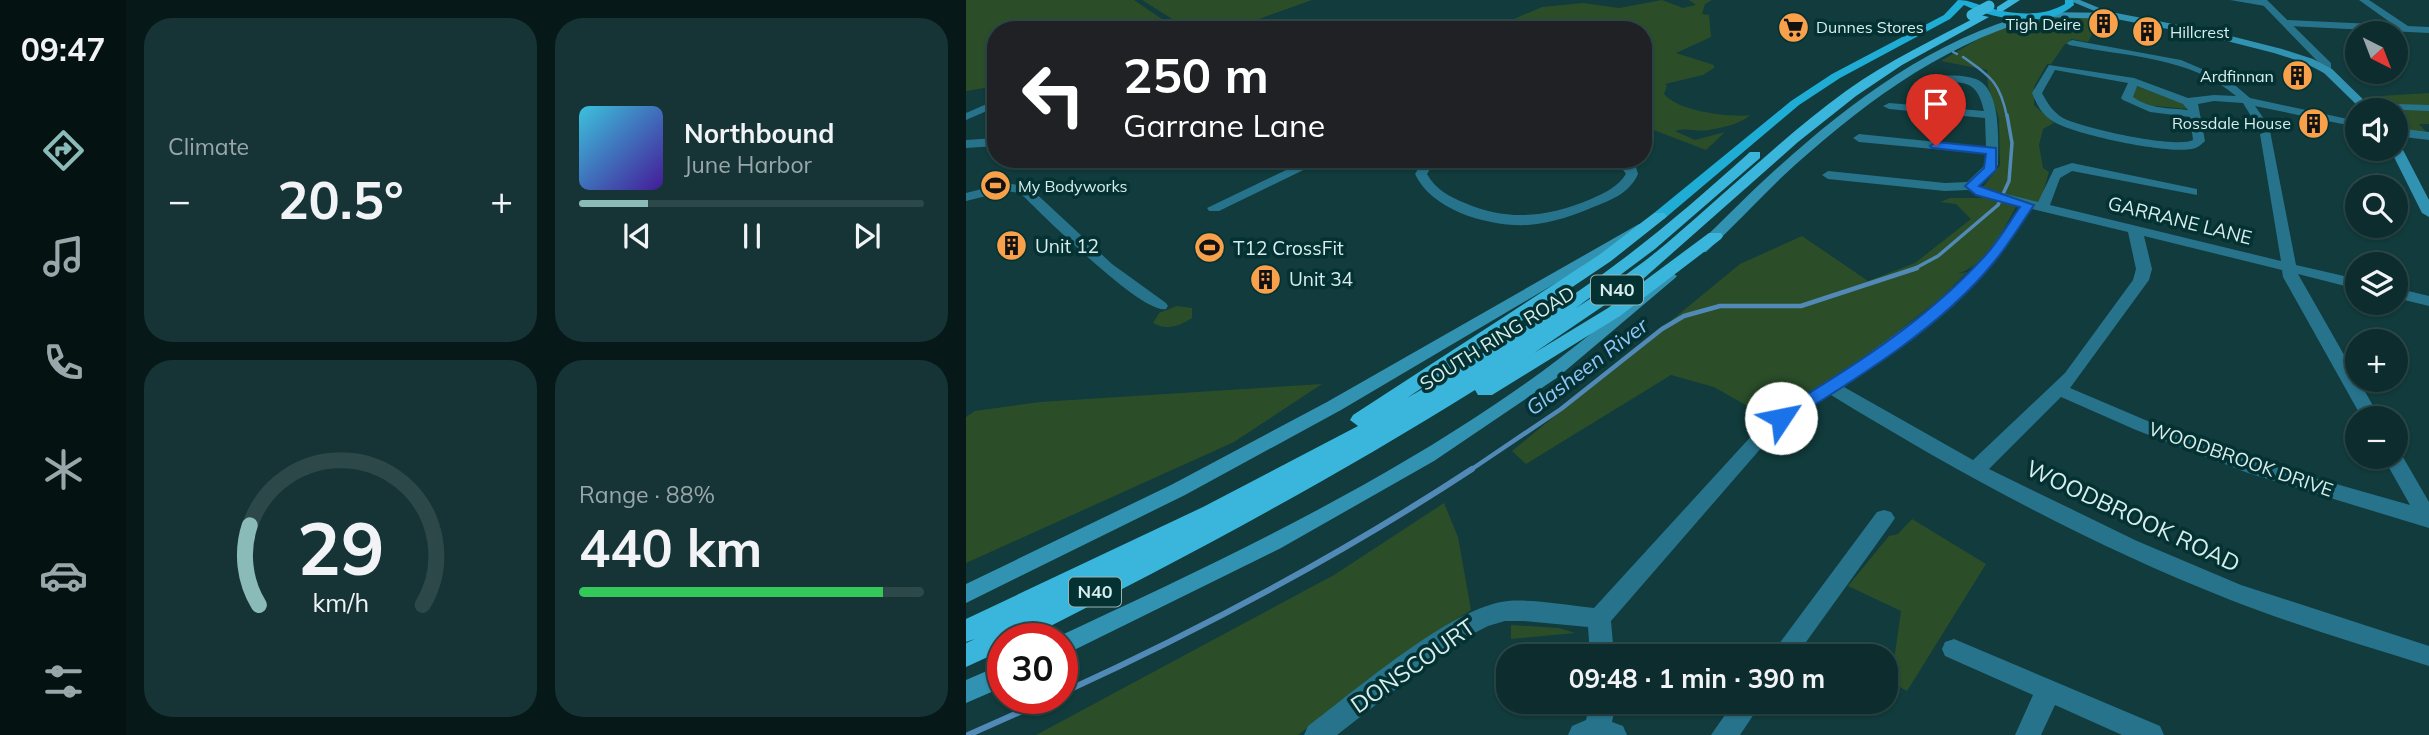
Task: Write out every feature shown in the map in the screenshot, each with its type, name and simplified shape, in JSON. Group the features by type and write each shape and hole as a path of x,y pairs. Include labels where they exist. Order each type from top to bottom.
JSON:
{"highway":[{"name":"SOUTH RING ROAD","path":"966,631 1154,541 1402,410 1548,320 1668,232 1809,110 1884,60 1989,9 2015,0"},
{"name":"SOUTH RING ROAD","path":"966,656 1224,527 1369,447 1575,319 1673,246 1835,105 1898,63 1989,9"},
{"path":"1154,541 1349,428 1605,258 1659,216"},
{"path":"1224,527 1375,455 1512,376 1614,312 1715,236"}],"main road":[{"path":"966,594 1178,490 1335,406 1659,216 1795,103 1854,65 1947,17 1958,8 1962,0 1993,12 2038,16 2104,15 2151,22"},
{"path":"1078,638 1299,530 1479,424 1590,344 1715,236 1822,135 1929,61 1991,27 2067,8 2070,0 2293,56 2328,71 2355,98"},
{"path":"2403,161 2429,213"},
{"path":"966,692 987,682"}],"street":[{"path":"2234,0 2263,1 2288,23 2329,68 2328,71"},
{"path":"2363,0 2394,21"},
{"path":"2288,23 2345,26"},
{"path":"2408,30 2429,30"},
{"path":"2408,30 2429,40"},
{"path":"2072,43 2148,56 2201,70 2226,80 2251,102 2258,119"},
{"path":"2293,56 2316,54"},
{"path":"2053,67 2134,81 2193,105 2199,142 2191,146 2181,146 2067,126 2043,109 2037,93 2053,67"},
{"path":"1828,175 1945,187 1971,186 1990,170 1992,151 1987,96 1976,83 1933,78"},
{"path":"2134,81 2127,97 2133,103 2194,114"},
{"path":"2187,102 2214,98 2251,102 2345,122"},
{"path":"1889,106 1990,115"},
{"path":"966,117 987,107"},
{"path":"2408,108 2429,108"},
{"path":"2408,133 2429,136"},
{"path":"2266,134 2291,277 2364,406"},
{"path":"1859,138 1992,151"},
{"path":"966,144 987,143"},
{"path":"966,155 987,154"},
{"path":"1601,644 1599,618 1777,421 1870,362 1947,303 2035,207 2055,174 2071,167 2192,192"},
{"path":"1214,208 1301,168"},
{"path":"1425,168 1421,174 1425,184 1435,192 1481,215 1520,222 1555,217 1596,202 1628,182 1632,174 1630,168"},
{"name":"GARRANE LANE","path":"1971,186 2000,198 2035,207 2345,281"},
{"path":"966,197 1006,187 1024,190 1107,267 1160,306"},
{"path":"1976,469 2082,363 2141,280 2144,269 2135,230"},
{"path":"2408,296 2429,301"},
{"name":"WOODBROOK ROAD","path":"1832,387 2073,522 2234,592 2429,656"},
{"name":"WOODBROOK DRIVE","path":"2058,389 2143,426 2255,468 2428,519"},
{"path":"2400,469 2428,519"},
{"path":"1791,644 1884,518"},
{"name":"DONSCOURT","path":"1317,735 1447,636 1481,618 1505,611 1599,618"},
{"path":"1954,649 2151,735"},
{"path":"2028,735 2048,691"},
{"path":"1598,733 1601,714"},
{"path":"1724,735 1740,714"}],"green space":[{"path":"966,0 1134,0 1165,21 987,21 987,88 966,91"},
{"path":"1142,0 1312,0 1253,21 1176,21"},
{"path":"1662,0 1683,8 1696,5 1689,0 1712,0 1705,4 1702,14 1709,15 1711,37 1676,53 1714,65 1714,68 1703,75 1665,84 1667,86 1664,94 1680,105 1692,109 1717,114 1750,115 1719,128 1675,131 1695,140 1725,132 1706,150 1652,129 1652,21 1509,21 1542,7 1583,3 1619,8"},
{"path":"2060,17 2102,17 2088,42 2071,39 2069,44 2065,44 2051,64 2047,64 2034,87 2034,105 2054,123 2043,129 2039,145 2043,168 2049,172 2037,204 1983,187 2000,165 1999,118 1988,86 1987,70 1941,61 1998,30 2025,22"},
{"path":"2136,86 2187,105 2188,109 2146,105 2132,99"},
{"path":"2429,93 2429,124 2419,124 2427,133 2408,130 2408,98 2364,97"},
{"path":"1950,198 1985,198 2017,205 1985,255 1977,263 1957,274 1967,272 1940,299 1850,368 1777,411 1765,416 1714,387 1671,375 1526,464 1512,451 1740,264 1802,236 1868,281 1915,263 1971,219 1956,204 1940,202"},
{"path":"1177,306 1192,308 1192,318 1173,326 1163,327 1153,323 1159,313"},
{"path":"1322,384 1234,442 966,563 966,417 975,411 1040,402"},
{"path":"1444,503 1458,537 1471,610 1415,646 1298,735 1036,735 1078,714 1334,575"},
{"path":"1912,519 1986,564 1907,691 1898,686 1896,644 1901,611 1848,586 1889,536 1898,534"},
{"path":"1511,625 1559,628 1575,633 1511,639"}],"waterway":[{"name":"Glasheen River","path":"1953,52 1957,54"},
{"name":"Glasheen River","path":"1963,57 1993,81 2007,117"},
{"name":"Glasheen River","path":"1914,269 1938,256 1998,205 2009,181 2012,143 2007,115"},
{"name":"Glasheen River","path":"1471,470 1561,409 1662,329 1684,316 1720,306 1801,306 1914,269"},
{"name":"Glasheen River","path":"1078,685 1168,643 1322,561 1471,470"},
{"name":"Glasheen River","path":"968,735 1015,714"}],"place":[{"name":"Tigh Deire","path":"2104,24"},
{"name":"Dunnes Stores","path":"1793,27"},
{"name":"Hillcrest","path":"2147,32"},
{"name":"Ardfinnan","path":"2297,76"},
{"name":"Rossdale House","path":"2314,123"},
{"name":"My Bodyworks","path":"995,186"},
{"name":"Unit 12","path":"1012,246"},
{"name":"T12 CrossFit","path":"1210,248"},
{"name":"Unit 34","path":"1266,279"}],"route":[{"path":"1781,418 1808,399 1849,377 1947,303 1989,260 2028,205 1981,192 1971,186 1990,170 1992,151 1936,146"}]}
